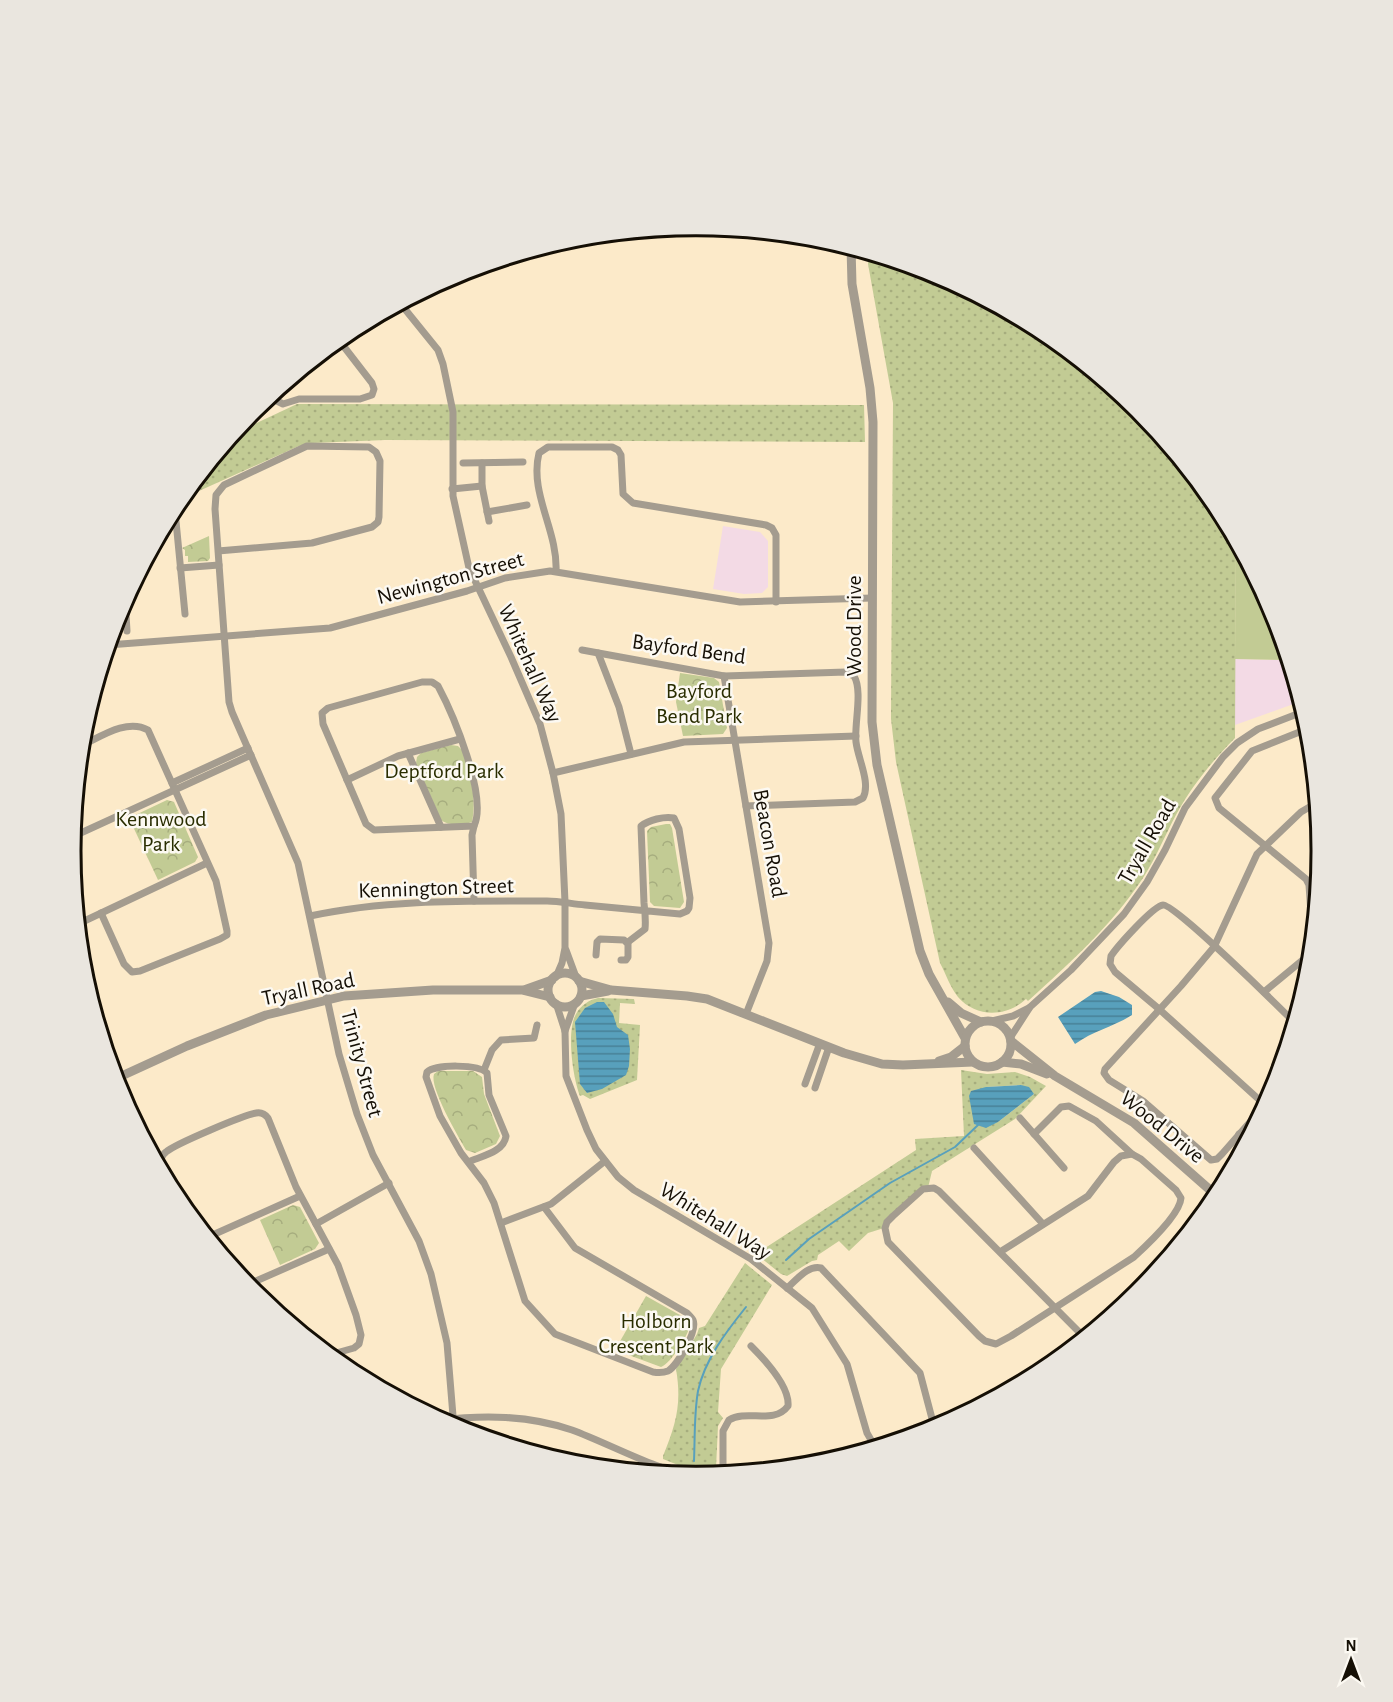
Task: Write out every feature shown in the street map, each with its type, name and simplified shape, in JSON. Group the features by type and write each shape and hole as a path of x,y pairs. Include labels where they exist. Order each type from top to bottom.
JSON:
{"street":[{"name":"Wood Drive","path":"851,255 852,284 872,410 872,722 875,754 920,951 929,974 965,1042"},
{"name":"Whitehall Way","path":"405,309 435,347 443,364 452,404 452,489 469,568 540,724 553,773 561,814 565,902 565,948 562,963 554,978"},
{"path":"277,401 283,404 299,399 360,399 372,395 374,389 372,383 344,347"},
{"name":"Trinity Street","path":"218,551 312,543 372,527 378,522 380,514 378,454 373,449 364,446 307,446 224,484 218,490 215,502 218,551 229,702 300,870 351,1099 373,1155 419,1241 436,1292 447,1343 453,1416"},
{"path":"556,571 538,484 539,453 549,447 612,447 621,455 623,494 633,503 766,525 772,528 776,535 776,602"},
{"path":"463,463 523,462"},
{"path":"483,463 483,486 489,521"},
{"path":"452,489 483,486"},
{"path":"487,512 527,505"},
{"path":"176,523 185,614"},
{"path":"180,568 219,565"},
{"name":"Newington Street","path":"117,644 330,627 504,578 544,571 556,571 735,602 872,598"},
{"path":"126,620 127,631"},
{"name":"Bayford Bend","path":"582,650 724,676 851,674 857,682 856,736 866,789 861,800 746,806"},
{"name":"Bayford Bend","path":"598,653 619,708 631,754"},
{"name":"Beacon Road","path":"724,676 770,943 767,961 746,1014"},
{"path":"474,826 371,829 366,824 321,719 322,713 328,708 422,682 432,682 440,690 467,756 477,797 478,818 472,835 474,901"},
{"name":"Tryall Road","path":"992,1021 1013,1016 1030,1007 1071,970 1124,914 1161,858 1185,808 1223,757 1237,743 1258,729 1296,714"},
{"path":"91,741 120,728 145,728 150,734 218,886 227,934 220,939 140,971 132,972 124,964 101,914"},
{"path":"1300,732 1252,751 1216,795 1215,801 1219,808 1308,882 1310,903"},
{"path":"553,773 684,742 856,736"},
{"path":"347,780 408,753 460,739"},
{"path":"81,832 250,751"},
{"path":"408,753 441,827"},
{"path":"1249,1123 1217,1159 1209,1159 1143,1101 1106,1077 1104,1073 1106,1065 1214,946 1253,862 1266,845 1310,806"},
{"name":"Kennington Street","path":"310,915 341,909 474,901 565,902 645,910 684,913 690,904 678,824 670,817 641,826 645,910"},
{"path":"85,921 207,863"},
{"path":"1259,1100 1112,968 1110,960 1113,953 1150,914 1161,905 1165,905 1174,910 1214,946 1289,1017"},
{"path":"628,942 645,929 645,910"},
{"path":"596,956 597,942 600,939 628,942"},
{"path":"621,960 626,960 628,957 628,942"},
{"name":"Whitehall Way","path":"565,948 578,979"},
{"path":"1264,992 1301,964"},
{"path":"611,990 578,1000 567,1007 553,1000 549,988 554,978 566,974 611,990 698,997 882,1064 903,1065 973,1062 986,1067 1002,1062 1010,1052 1010,1039 1002,1025 992,1021 981,1022 970,1029 965,1042 951,1057 924,1064"},
{"name":"Tryall Road","path":"522,990 554,978"},
{"path":"578,979 582,990 578,1000"},
{"name":"Tryall Road","path":"124,1075 187,1046 266,1015 344,996 433,990 522,990 553,1000"},
{"name":"Wood Drive","path":"942,996 961,1013 981,1022"},
{"name":"Whitehall Way","path":"553,1000 565,1030 566,1076 591,1139 605,1161 618,1177 634,1190 751,1259 818,1316 846,1364 869,1442"},
{"name":"Whitehall Way","path":"565,1030 578,1000"},
{"name":"Tryall Road","path":"1010,1039 1030,1007"},
{"path":"484,1070 496,1043 501,1040 534,1038 537,1025"},
{"name":"Wood Drive","path":"1010,1039 1055,1076 1134,1123 1210,1189"},
{"path":"965,1042 967,1054 973,1062"},
{"path":"806,1084 825,1045"},
{"path":"815,1088 825,1045"},
{"name":"Wood Drive","path":"1002,1062 1021,1064 1055,1076"},
{"path":"468,1162 501,1147 506,1139 489,1095 488,1078 484,1070 479,1068 434,1067 427,1072 426,1077 440,1116 461,1153 484,1183 501,1223 522,1295 546,1326 555,1334 653,1372 661,1373 671,1369 692,1336 693,1320 687,1313 574,1248 544,1207"},
{"path":"1034,1134 1061,1107 1069,1106 1096,1121 1132,1154 1142,1159 1176,1190 1180,1195 1180,1205 1134,1257 1054,1309 996,1344 985,1341 979,1336 888,1242 885,1235 887,1222 917,1193 923,1189 934,1188 939,1191 1054,1309 1079,1332"},
{"path":"162,1157 166,1151 222,1125 260,1113 268,1118 300,1196 348,1290 356,1315 361,1338 359,1344 340,1352"},
{"path":"1020,1119 1064,1168"},
{"path":"974,1148 1043,1224"},
{"path":"1000,1252 1088,1196 1113,1162 1121,1156 1132,1154"},
{"path":"501,1223 551,1204 605,1161"},
{"path":"316,1224 389,1183"},
{"path":"215,1234 300,1196"},
{"path":"256,1281 329,1249"},
{"path":"787,1288 809,1269 821,1268 921,1373 932,1420"},
{"path":"723,1465 723,1431 729,1420 736,1417 772,1416 783,1412 788,1406 787,1393 768,1364 751,1346"},
{"path":"458,1419 512,1416 569,1429 658,1465"}],"shaded area":[{"path":"723,526 760,532 768,541 768,587 762,593 744,594 713,589"},
{"path":"1235,659 1281,660 1294,704 1235,725"}],"green space":[{"path":"868,260 894,268 969,299 1038,339 1071,363 1102,388 1159,445 1185,476 1236,554 1235,738 1189,793 1148,870 1131,896 1104,928 1028,1001 1026,999 1001,1012 982,1012 965,1004 950,985 940,963 896,762 891,719 893,403"},
{"path":"297,404 864,405 865,442 385,440 312,443 299,446 197,492 253,425"},
{"path":"209,536 210,558 208,561 188,562 188,556 185,556 185,550 182,548"},
{"path":"1236,554 1265,615 1281,660 1235,659"},
{"name":"Bayford Bend Park","path":"680,673 714,678 719,682 727,728 723,734 683,736 676,702"},
{"name":"Deptford Park","path":"451,745 458,746 462,750 470,777 474,804 472,822 468,823 452,824 441,820 416,763 421,753"},
{"name":"Kennwood Park","path":"167,800 174,802 198,857 195,862 158,880 129,818"},
{"path":"670,824 672,828 684,902 680,908 654,906 650,902 647,831 651,827"},
{"path":"598,998 634,999 635,1004 620,1003 619,1023 640,1025 637,1080 590,1099 583,1095 580,1096 577,1088 571,1032 578,1011 586,1003"},
{"path":"961,1070 987,1074 1015,1072 1046,1086 1015,1119 932,1171 928,1188 884,1228 868,1233 849,1251 839,1241 818,1255 817,1260 787,1276 781,1274 756,1254 916,1150 915,1139 964,1136","holes":["1021,1085 1034,1094 998,1122 986,1087"]},
{"path":"438,1071 473,1071 482,1077 484,1094 500,1136 496,1144 475,1153 466,1150 445,1112 436,1089 434,1074"},
{"path":"293,1205 300,1207 319,1243 315,1249 280,1265 260,1220"},
{"path":"745,1263 772,1285 721,1369 718,1412 723,1418 718,1426 716,1466 679,1466 663,1459 677,1414 676,1369 699,1328 705,1326"},
{"name":"Holborn Crescent Park","path":"646,1296 687,1319 690,1324 679,1348 661,1367 615,1350"}],"water":[{"path":"1101,991 1119,997 1132,1005 1132,1015 1075,1044 1058,1017 1095,992"},
{"path":"597,1002 604,1002 613,1014 617,1027 628,1035 629,1066 626,1075 602,1089 587,1093 580,1084 575,1022 585,1008"},
{"path":"1021,1085 1029,1087 1034,1094 998,1122 986,1128 974,1124 969,1096 971,1091 986,1087"}],"waterway":[{"path":"786,1260 809,1239 890,1183 955,1147 978,1125"},
{"path":"694,1461 696,1408 701,1379 717,1346 746,1307"}]}
